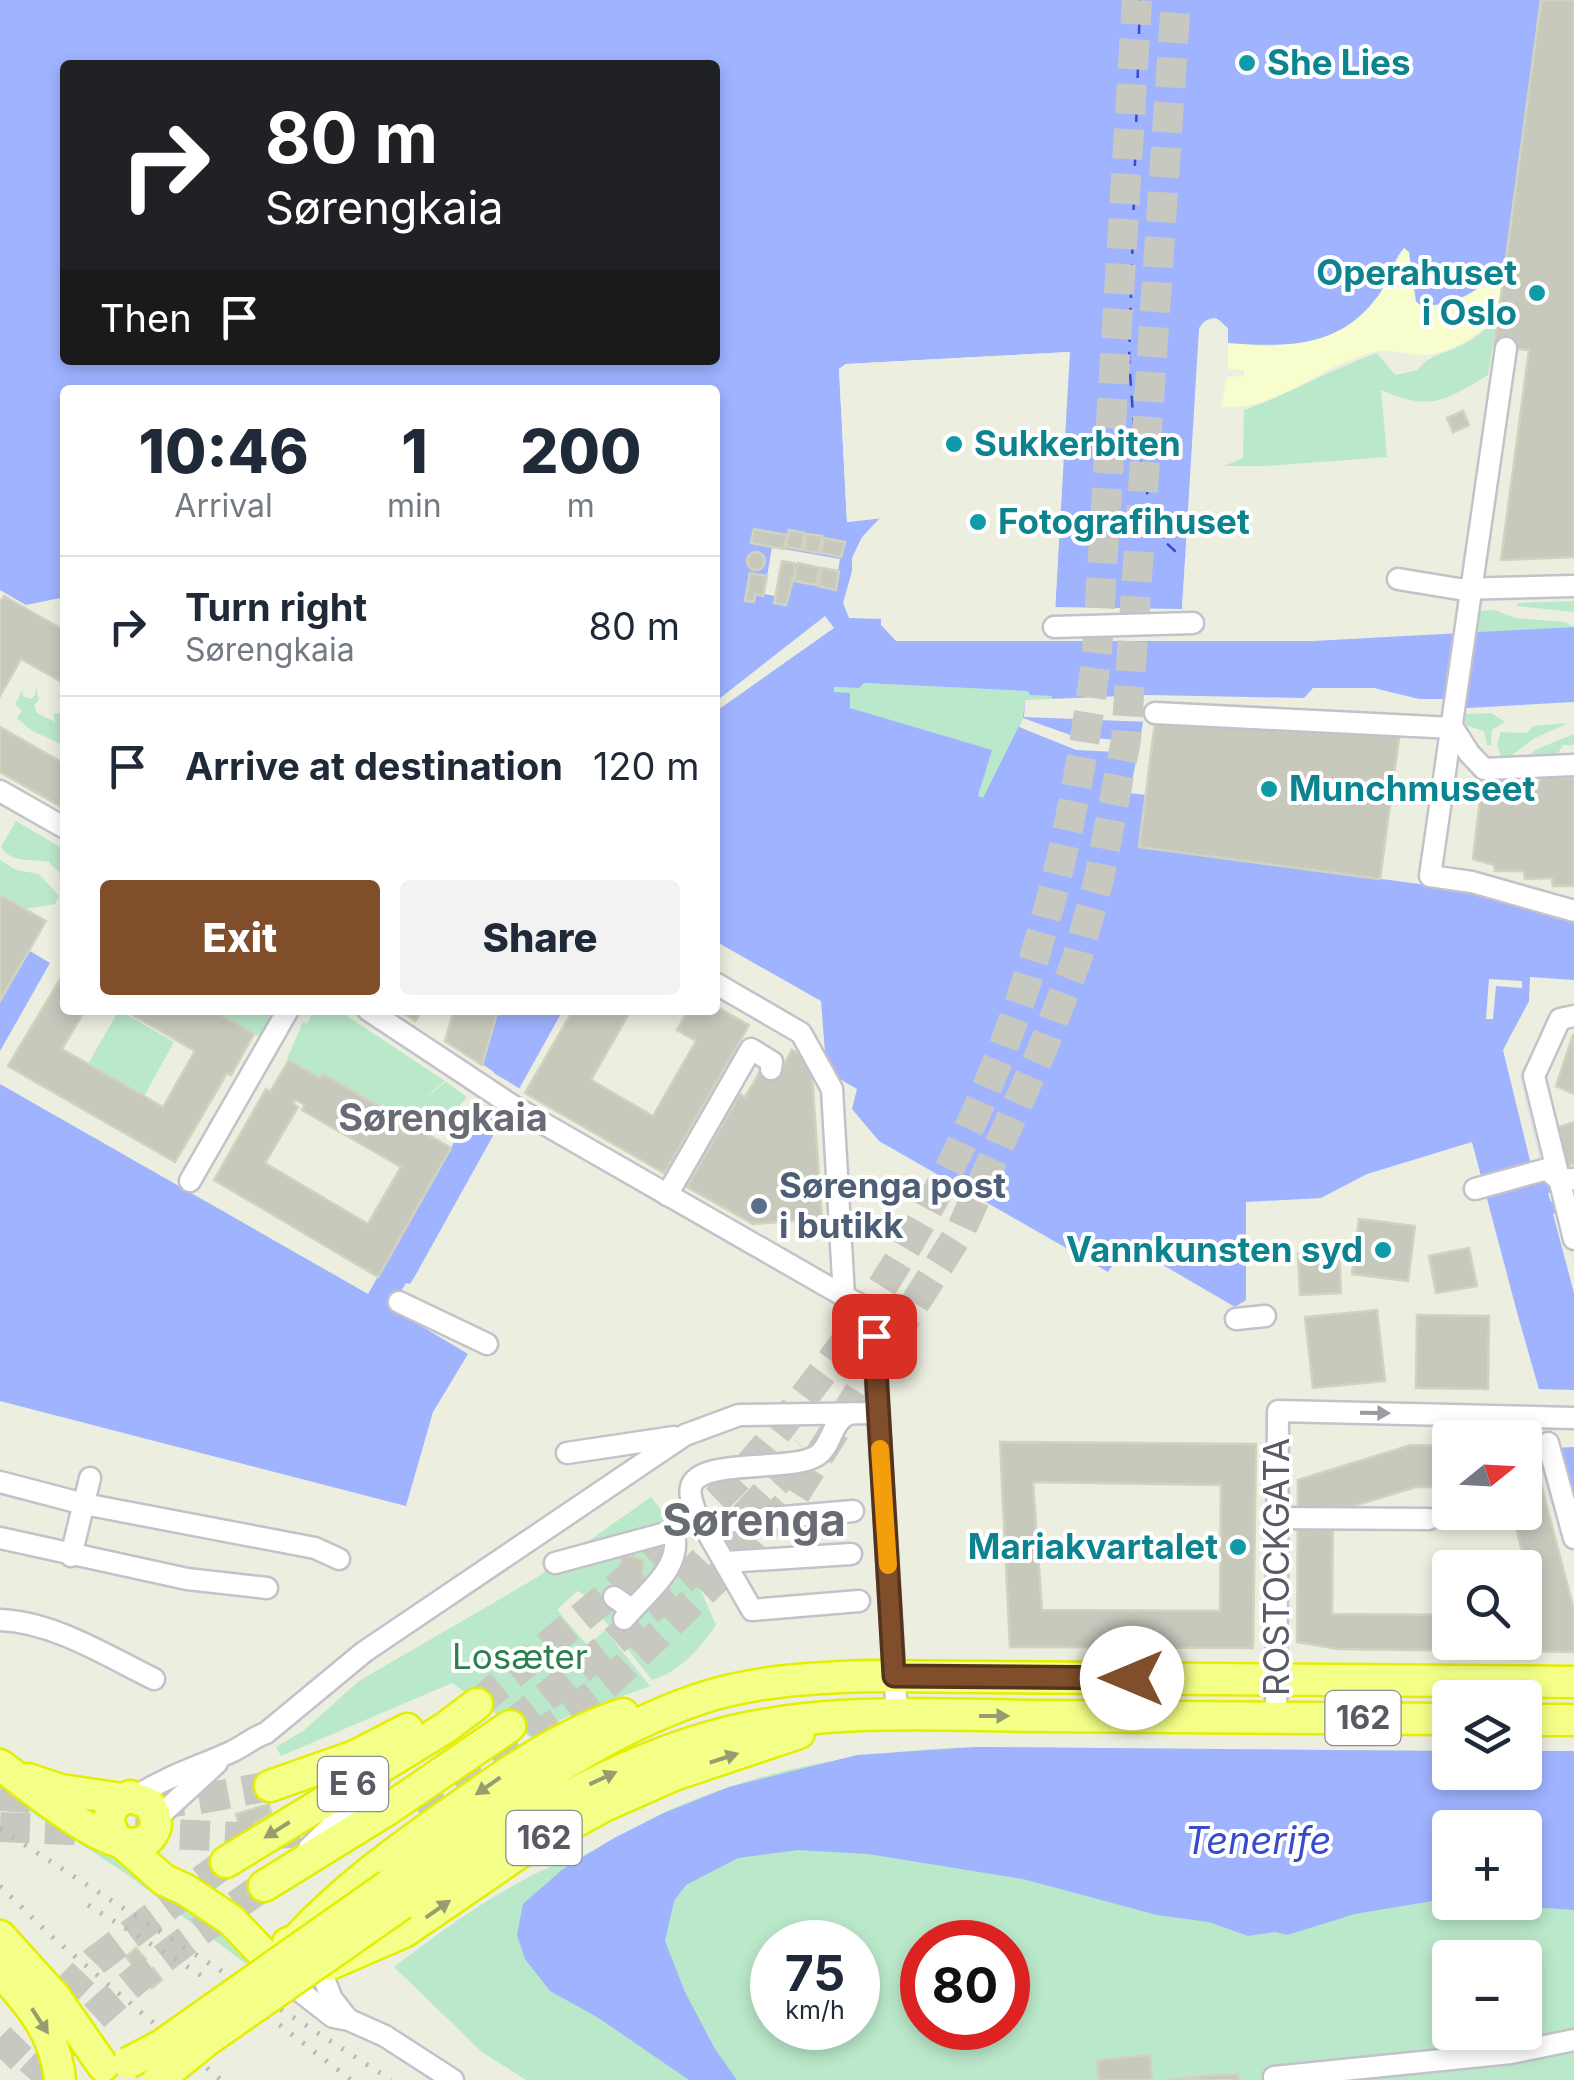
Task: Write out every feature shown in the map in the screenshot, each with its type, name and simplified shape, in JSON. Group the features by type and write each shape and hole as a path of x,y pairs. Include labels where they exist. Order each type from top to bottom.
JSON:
{"highway":[{"name":"162","path":"287,1958 367,1871 539,1752 603,1721 699,1699 786,1681 894,1676 1574,1682"},
{"name":"E 6","path":"226,1862 407,1752 471,1699 355,1756 270,1786"},
{"name":"162","path":"158,2080 552,1771 699,1699"},
{"name":"162","path":"117,2070 396,1895 514,1826 626,1767 755,1725 782,1720 896,1715 1432,1719"},
{"name":"162","path":"320,1969 404,1932 522,1851 624,1796 843,1717"},
{"path":"1542,1720 1574,1720"},
{"name":"E 6","path":"276,1878 387,1810 510,1726"},
{"path":"8,1770 61,1790 150,1804 154,1826 186,1890"},
{"path":"8,1770 45,1802 117,1840 164,1880 231,1920 263,1931 287,1958 310,1943 318,1950 320,1969"},
{"path":"117,1840 108,1816 111,1808 128,1798"},
{"path":"117,1840 138,1844 154,1826"},
{"path":"0,1936 117,2070"},
{"path":"0,1971 45,2026 62,2080 83,2068 117,2070"}],"street":[{"path":"1506,348 1430,876 1472,882 1574,911"},
{"path":"1398,580 1471,597 1574,586"},
{"path":"1054,627 1193,623"},
{"path":"1154,713 1453,728"},
{"path":"1453,728 1468,753 1484,769 1574,766"},
{"path":"0,791 60,825"},
{"path":"720,985 802,1033 832,1089 844,1296"},
{"path":"190,1182 285,1015"},
{"path":"376,1015 514,1106 865,1310 871,1319 896,1715"},
{"path":"1574,1016 1560,1019 1534,1076 1536,1114 1574,1238"},
{"path":"667,1195 751,1049 772,1062 771,1069"},
{"path":"1475,1189 1558,1176"},
{"path":"399,1302 487,1344"},
{"path":"1236,1318 1264,1316"},
{"path":"567,1453 685,1435 739,1415 878,1411"},
{"name":"ROSTOCKGATA","path":"1276,1718 1278,1411 1574,1418"},
{"path":"850,1413 842,1417 820,1454 800,1463 712,1471 691,1483 690,1494 694,1510 752,1610 859,1601"},
{"path":"154,1826 228,1753 248,1739 266,1733 364,1652 685,1435"},
{"path":"1548,1444 1574,1538"},
{"path":"71,1556 90,1478"},
{"path":"0,1482 84,1504 315,1548 339,1559"},
{"path":"703,1524 853,1511"},
{"path":"1276,1518 1429,1518"},
{"path":"555,1564 673,1531 677,1547 672,1561 623,1608"},
{"path":"0,1538 187,1579 267,1588"},
{"path":"726,1562 851,1554"},
{"path":"0,1620 49,1631 154,1679"},
{"path":"276,1878 407,1752"},
{"path":"128,1798 169,1776 228,1753"},
{"path":"287,1958 304,1997 332,2016 349,2020 421,2057 453,2080"},
{"path":"320,1969 332,1999 349,2020"},
{"path":"1274,2076 1511,2053 1574,2040"}],"green space":[{"path":"1497,319 1488,375 1436,401 1412,400 1381,390 1387,457 1224,466 1243,458 1244,410 1377,353 1395,375 1418,370 1432,357 1472,339"},
{"path":"1574,601 1574,612 1517,606 1518,603"},
{"path":"1494,610 1515,618 1565,622 1574,627 1478,633 1480,611"},
{"path":"863,683 1028,691 1030,695 1051,696 1054,701 1024,717 984,799 978,797 991,750 849,708 833,692 833,687 859,688"},
{"path":"36,687 37,713 55,722 53,714 60,713 60,744 31,730 17,718 22,711 15,704 22,691 23,696 31,699"},
{"path":"1491,713 1505,722 1492,730 1491,746 1487,745 1484,731 1465,725 1466,714"},
{"path":"1568,723 1533,739 1506,760 1502,758 1497,745 1501,732 1526,733 1534,726"},
{"path":"1574,734 1574,745 1563,745 1554,759 1525,758 1537,749"},
{"path":"16,821 60,847 60,874 49,862 16,858 1,847"},
{"path":"0,860 16,870 39,874 59,896 55,904 25,909 0,895"},
{"path":"116,1015 128,1015 174,1042 144,1096 88,1064"},
{"path":"222,1015 272,1015 264,1040"},
{"path":"311,1015 346,1015 445,1081 419,1102 446,1082 467,1097 445,1123 428,1112 413,1125 287,1059 303,1022 308,1023"},
{"name":"Losæter","path":"651,1497 670,1521 716,1625 696,1650 680,1665 652,1680 583,1594 577,1591 557,1610 588,1646 605,1630 650,1686 564,1718 530,1737 452,1683 281,1756 276,1747 303,1731 359,1681 536,1578"},
{"path":"976,1747 1432,1751 1432,1790 1542,1790 1542,1751 1574,1751 1574,2080 526,2080 482,2052 394,1967 465,1915 522,1881 702,1796 778,1772 896,1752"},
{"path":"0,1778 226,1929 259,1961 250,1967 125,1873 0,1792"}],"sand":[{"path":"1405,247 1409,252 1415,301 1422,307 1454,299 1470,290 1492,267 1504,268 1497,319 1442,352 1374,352 1261,402 1221,407 1227,377 1244,376 1244,370 1228,369 1228,343 1271,347 1379,295"}],"water":[{"path":"0,0 1541,0 1504,268 1493,267 1482,285 1464,296 1422,307 1416,301 1409,252 1404,248 1378,296 1363,313 1329,335 1291,344 1228,343 1226,331 1217,319 1201,325 1182,609 1055,607 1069,352 846,364 839,369 847,522 880,518 862,537 852,558 843,603 849,618 881,619 881,625 896,641 1313,641 1574,627 1574,702 1467,708 1445,699 1419,699 1374,688 1313,688 1304,698 1148,695 1130,793 1146,795 1140,847 1495,894 1574,916 1574,1008 1552,1013 1520,1075 1544,1174 1548,1174 1552,1192 1548,1193 1551,1202 1557,1202 1574,1263 1574,1512 1472,1142 1367,1174 1321,1198 1246,1202 1246,1300 1235,1307 1127,1244 1108,1272 879,1141 852,1109 857,1089 832,1073 823,1062 814,1032 720,978 720,385 60,385 60,598 26,605 0,590","holes":["864,683 1028,691 1030,695 1051,696 1053,700 1025,700 1023,718 983,798 978,796 992,750 850,708 850,693 834,692 834,687 859,688"]},
{"path":"30,951 50,963 0,1051 0,1001"},
{"path":"497,1015 560,1015 415,1276 391,1308 468,1354 433,1412 406,1506 0,1401 0,1084 368,1294 494,1072 482,1064"},
{"name":"Tenerife","path":"976,1747 1432,1751 1432,1790 1542,1790 1542,1751 1574,1751 1574,1910 1542,1908 1542,1810 1432,1810 1432,1901 1355,1914 1287,1935 1275,1932 1248,1936 1209,1922 1157,1915 1023,1879 868,1854 798,1850 738,1858 686,1885 674,1901 665,1941 685,1992 715,2049 737,2080 689,2080 597,2017 550,1991 525,1959 517,1935 523,1904 563,1869 664,1813 729,1787 857,1755"}],"pier":[{"path":"1216,318 1228,328 1228,343 1226,348 1220,325 1206,326 1187,610 1182,609 1199,328"},
{"path":"1070,352 1055,612 1050,607 1065,357 844,371 851,517 881,514 885,518 847,522 839,369 846,364"},
{"path":"772,547 840,559 838,571 782,561 776,596 764,594"},
{"path":"825,616 834,628 720,708 720,698"},
{"path":"1148,695 1152,701 1149,722 1024,717 1025,700"},
{"path":"1023,718 1073,736 1139,742 1137,753 1076,750 1019,727"},
{"path":"720,944 821,1001 826,1065 820,1062 814,1032 720,978"},
{"path":"1530,977 1574,980 1574,1008 1552,1013 1520,1075 1544,1175 1534,1177 1503,1050 1529,1001"},
{"path":"1489,979 1522,981 1522,988 1496,986 1493,1019 1486,1019"},
{"path":"489,1070 522,1090 504,1121 473,1102"},
{"path":"1560,1213 1574,1263 1574,1293 1553,1214"},
{"path":"1538,1389 1574,1390 1574,1447 1557,1448"}],"building":[{"name":"Operahuset i Oslo","path":"1541,0 1574,0 1574,557 1501,560 1529,350 1494,347"},
{"path":"1463,411 1469,425 1453,432 1447,418"},
{"path":"754,529 787,535 784,549 751,543"},
{"path":"789,530 805,533 802,550 786,547"},
{"path":"806,534 822,536 819,553 804,550"},
{"path":"824,538 845,542 841,557 821,553"},
{"path":"756,552 763,554 763,568 756,570 749,568 747,561 749,554"},
{"path":"782,561 794,563 795,572 786,605 774,603"},
{"path":"798,563 820,568 816,585 794,581"},
{"path":"822,568 839,571 836,590 818,586"},
{"path":"750,573 767,576 763,596 755,594 754,602 745,601"},
{"path":"4,596 60,628 60,681 21,659 0,696 0,602"},
{"name":"Munchmuseet","path":"1155,722 1400,731 1380,879 1139,847"},
{"path":"0,727 60,761 60,806 0,772"},
{"path":"1571,772 1574,886 1553,886 1552,878 1525,879 1524,871 1495,871 1494,865 1473,859 1483,775 1539,783 1543,773 1569,778"},
{"path":"0,895 46,921 0,1001"},
{"path":"60,979 60,1015 82,1015 62,1049 163,1107 195,1051 133,1015 221,1015 254,1034 175,1162 8,1066"},
{"path":"720,1009 749,1025 664,1173 525,1093 570,1015 628,1015 591,1080 653,1116 696,1041 677,1030 685,1015 720,1015"},
{"path":"453,1015 497,1015 482,1065 445,1041"},
{"path":"1574,1035 1574,1094 1556,1086"},
{"path":"792,1050 811,1060 822,1219 753,1224 687,1187 740,1094 745,1097 764,1065 779,1074"},
{"path":"289,1060 320,1078 323,1074 451,1148 378,1277 214,1180 266,1089 270,1092","holes":["296,1100 305,1105 302,1110 401,1167 368,1224 265,1163 298,1107 293,1104"]},
{"path":"1574,1122 1574,1164 1567,1165 1559,1127"},
{"name":"Vannkunsten syd","path":"1359,1219 1415,1226 1408,1281 1352,1274"},
{"path":"1469,1248 1477,1286 1436,1293 1429,1256"},
{"path":"1339,1252 1341,1293 1300,1295 1298,1254"},
{"path":"1377,1310 1385,1381 1313,1388 1305,1317"},
{"path":"1417,1315 1489,1316 1488,1389 1416,1388"},
{"name":"Mariakvartalet","path":"1000,1442 1256,1444 1253,1648 1010,1647","holes":["1033,1482 1221,1485 1220,1611 1042,1610"]},
{"path":"1411,1445 1432,1446 1432,1487 1416,1487 1333,1512 1332,1614 1432,1615 1432,1650 1338,1649 1297,1642 1298,1480"},
{"path":"1542,1488 1574,1610 1574,1652 1542,1652 1542,1550 1522,1550 1517,1530 1542,1530"},
{"path":"622,1556 644,1560 641,1583 634,1582 633,1589 625,1588 625,1581 619,1580"},
{"path":"269,1804 271,1813 241,1831 236,1814"},
{"path":"136,1948 146,1959 135,1968 126,1957"},
{"path":"153,1968 162,1980 152,1988 143,1977"},
{"path":"1150,2055 1152,2080 1099,2080 1097,2060"},
{"path":"1239,2074 1239,2080 1167,2080 1216,2075"}],"ferry route":[{"path":"1140,0 1129,359 1134,429 1152,516 1162,539 1185,556"}],"tunnel":[{"path":"477,1704 689,1525 771,1439 878,1293 928,1209 972,1122 1008,1034 1039,942 1063,849 1083,752 1097,652 1137,0"},
{"path":"413,1800 492,1765 560,1721 608,1683 739,1557 792,1499 961,1230 1042,1050 1077,959 1099,879 1126,740 1176,0"},
{"path":"510,1726 697,1567 806,1450"},
{"path":"154,1803 270,1786"},
{"path":"0,1796 58,1800"},
{"path":"0,1827 238,1837 351,1823"},
{"path":"0,2059 95,1961 226,1862"},
{"path":"31,2080 141,1976 264,1886"}],"railway":[{"path":"0,1829 391,2080"},
{"path":"0,1886 51,1936 221,2080"},
{"path":"88,1905 202,1976"},
{"path":"268,2016 351,2080"}],"slow traffic":[{"path":"880,1449 888,1565"}],"place":[{"name":"She Lies","path":"1247,63"},
{"name":"Operahuset i Oslo","path":"1537,293"},
{"name":"Sukkerbiten","path":"954,444"},
{"name":"Fotografihuset","path":"978,522"},
{"name":"Munchmuseet","path":"1269,789"},
{"name":"Sørenga post i butikk","path":"759,1206"},
{"name":"Vannkunsten syd","path":"1383,1250"},
{"name":"Mariakvartalet","path":"1238,1547"}],"district":[{"name":"Sørengkaia","path":"443,1118"},
{"name":"Sørenga","path":"754,1520"}],"route":[{"path":"874,1336 894,1676 1132,1678"}]}
